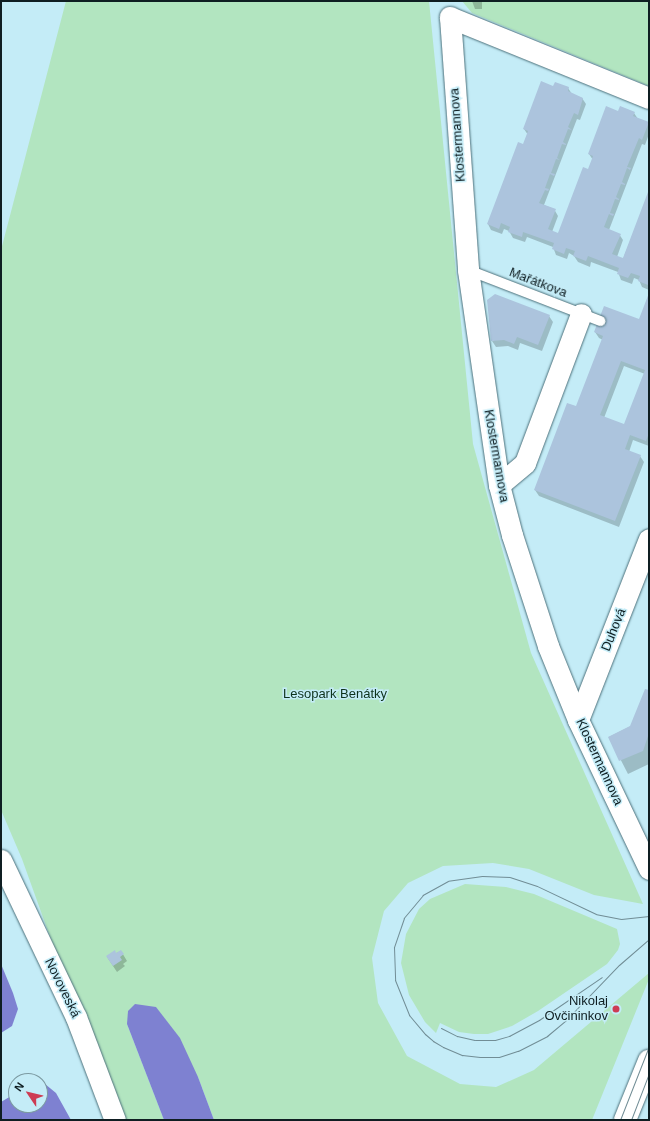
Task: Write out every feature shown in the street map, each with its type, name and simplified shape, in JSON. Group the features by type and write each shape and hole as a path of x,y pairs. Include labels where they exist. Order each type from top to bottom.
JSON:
{"main road":[{"path":"625,1120 649,1061"}],"street":[{"name":"Klostermannova","path":"649,98 450,17 468,270 499,485 512,535 548,646 578,720 649,869"},
{"path":"499,485 525,463 591,317"},
{"name":"Duhová","path":"578,720 645,564 649,539"},
{"name":"Novoveská","path":"1,860 76,1017 115,1120"}],"lane":[{"name":"Mařátkova","path":"468,270 591,317"}],"green space":[{"name":"Lesopark Benátky","path":"66,1 429,1 473,444 531,653 643,904 594,895 529,869 493,863 443,866 408,883 384,911 372,958 378,1003 407,1056 460,1084 496,1087 534,1070 649,973 649,979 592,1120 214,1120 198,1077 127,1024 164,1120 116,1120 22,859 1,810 1,250"},
{"path":"462,1 649,1 649,86 472,13"},
{"path":"465,884 506,887 534,894 617,929 620,944 618,950 607,964 538,1011 512,1026 488,1034 474,1034 459,1032 440,1023 436,1033 425,1022 409,995 401,963 406,934 419,909 430,899"}],"water":[{"path":"1,964 18,1009 12,1026 1,1033"},
{"path":"135,1004 156,1007 180,1038 198,1077 214,1120 164,1120 127,1024 128,1011"},
{"path":"48,1086 56,1093 71,1120 1,1120 1,1102 8,1098 8,1113 48,1113"}],"building":[{"path":"541,81 553,86 555,82 569,87 568,91 583,98 578,115 574,113 568,127 572,130 568,129 563,142 566,145 562,144 557,158 560,160 556,159 551,173 555,174 554,176 550,174 545,188 549,189 548,191 545,190 539,203 556,209 548,229 558,233 583,167 588,169 593,156 588,154 606,106 618,111 620,106 635,112 633,116 649,122 642,140 639,138 627,167 631,168 630,170 627,168 622,182 625,185 621,184 616,197 619,200 615,199 610,213 614,214 613,216 609,214 604,227 621,234 612,254 623,258 649,192 648,285 638,281 640,276 631,273 628,278 617,274 619,268 588,256 586,261 573,256 575,251 566,248 564,254 552,249 554,243 523,232 522,237 508,232 510,227 501,223 499,229 487,224 518,142 523,144 528,131 523,129"},
{"path":"649,293 649,433 646,441 630,435 625,449 641,455 615,521 534,490 567,403 576,406 603,336 594,332 604,306 639,319","holes":["621,361 645,370 624,424 600,415"]},
{"path":"495,294 550,315 538,345 517,337 514,344 504,340 491,341 487,300"},
{"path":"645,689 649,690 649,733 643,751 619,761 608,737 630,726"},
{"path":"115,950 116,953 121,950 124,954 120,957 122,960 113,966 106,956"}],"tram line":[{"path":"649,916 621,919 596,914 537,886 510,877 482,876 448,881 423,895 404,918 394,947 395,980 409,1015 433,1041 462,1055 499,1057 518,1051 547,1036 567,1019 619,965 649,939"},
{"path":"441,1028 457,1036 475,1040 495,1040 509,1036 539,1020 602,977"},
{"path":"620,1120 649,1046"},
{"path":"631,1120 649,1073"}],"place":[{"name":"Nikolaj Ovčininkov","path":"616,1009"}]}
